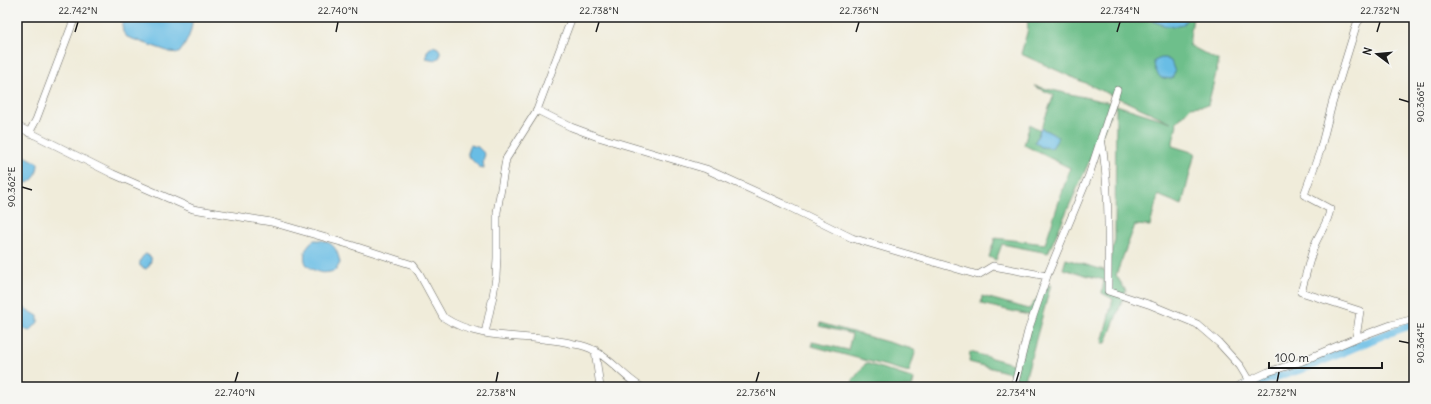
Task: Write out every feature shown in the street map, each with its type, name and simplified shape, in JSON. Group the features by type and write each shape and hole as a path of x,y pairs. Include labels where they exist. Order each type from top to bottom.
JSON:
{"street":[{"path":"28,133 36,120 75,17"},
{"path":"485,333 496,277 497,212 506,159 537,110 572,17"},
{"path":"1356,338 1360,311 1301,292 1315,245 1330,215 1330,209 1304,195 1320,151 1332,104 1357,24 1362,17"},
{"path":"1014,387 1028,331 1047,276 1089,175 1118,90"},
{"path":"537,110 571,127 598,137 706,169 783,204 852,238 978,275 993,266 1047,276"},
{"path":"17,126 28,133 113,174 193,209 271,222 351,245 413,266 419,273 443,317 460,326 485,333 509,337 555,340 595,350 641,387"},
{"path":"1101,138 1104,152 1108,218 1108,291 1150,305 1197,324 1219,343 1240,366 1249,381"},
{"path":"1236,387 1268,372 1300,362 1356,338 1391,325 1414,319"},
{"path":"595,350 600,387"}],"green space":[{"path":"1027,17 1193,17 1189,45 1219,61 1208,105 1191,107 1176,123 1172,146 1195,153 1182,205 1158,195 1150,226 1135,225 1116,275 1126,291 1106,343 1102,343 1113,299 1102,293 1104,280 1063,269 1066,259 1107,271 1115,240 1116,105 1171,122 1021,54 1028,29"},
{"path":"1034,86 1115,104 1048,253 1002,244 996,260 989,257 995,238 1045,244 1070,168 1024,145 1030,124 1040,131 1054,95"},
{"path":"1051,284 1023,387 1011,387 1014,374 969,362 970,352 1013,364 1033,316 981,304 982,296 1029,309 1045,288"},
{"path":"820,323 916,350 909,372 812,346 812,342 848,350 852,334 819,326"},
{"path":"866,363 914,379 912,387 851,387 853,380"}],"water":[{"path":"127,17 192,17 192,27 185,45 179,53 170,52 127,37 123,32 122,24"},
{"path":"1154,17 1188,17 1183,25 1171,26 1153,21"},
{"path":"433,46 438,48 440,51 440,57 435,60 426,58 427,51"},
{"path":"1161,58 1171,61 1175,72 1172,79 1161,78 1157,72 1154,66 1154,61"},
{"path":"1041,128 1059,137 1052,148 1041,147 1035,142"},
{"path":"470,145 478,147 485,154 483,161 484,168 479,167 468,156"},
{"path":"25,156 38,163 35,177 29,182 25,183 17,179 17,161 19,157"},
{"path":"314,240 325,241 335,248 340,263 336,270 324,273 316,271 306,264 304,257 306,250"},
{"path":"146,254 151,257 151,259 150,264 146,269 140,266 140,262"},
{"path":"24,308 38,316 38,322 30,331 23,329 20,320 19,316"}],"waterway":[{"path":"1246,387 1306,368 1383,335 1414,324"}]}
